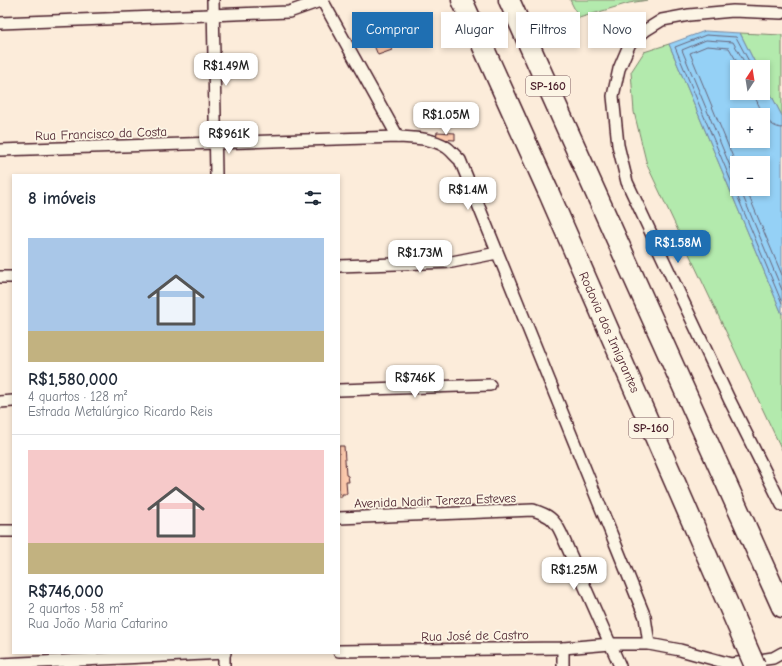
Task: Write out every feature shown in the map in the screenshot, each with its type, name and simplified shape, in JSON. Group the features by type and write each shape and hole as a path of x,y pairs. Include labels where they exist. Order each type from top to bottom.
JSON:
{"highway":[{"name":"Rodovia dos Imigrantes","path":"462,0 548,191 755,666"},
{"name":"SP-160","path":"509,0 782,606"}],"street":[{"path":"213,0 216,174"},
{"path":"0,23 289,12 322,0 398,137"},
{"path":"782,13 733,11 662,20 646,30 630,43 619,69 613,96 618,145 627,182 728,399 782,505"},
{"name":"Rua Francisco da Costa","path":"0,150 398,137 434,142 446,147 460,160 497,253"},
{"path":"340,266 452,262 497,253 645,617 649,644"},
{"path":"0,277 12,277"},
{"path":"340,390 490,385"},
{"path":"0,402 12,401"},
{"name":"Avenida Nadir Tereza Esteves","path":"340,518 533,510 546,514 556,522 610,644"},
{"path":"0,531 12,531"},
{"path":"610,644 620,666"},
{"name":"Rua José de Castro","path":"340,651 563,648 610,644 649,644 680,650 731,664 773,658 782,653"},
{"path":"563,648 563,666"},
{"path":"0,664 205,654"},
{"path":"224,666 225,654"}],"green space":[{"path":"570,0 648,0 629,3 599,12 588,12 588,15 580,18 580,12 576,12"},
{"path":"740,33 782,35 782,116 770,93 770,60 754,60"},
{"path":"669,44 730,190 730,196 733,196 782,314 782,450 647,165 634,112 631,72 644,52"}],"water":[{"path":"705,31 740,33 754,60 730,60 730,100 770,100 770,93 782,116 782,314 733,196 770,196 770,156 730,156 730,190 669,44"}],"building":[{"path":"375,48 391,48 392,50 378,55"},
{"path":"437,132 455,133 455,140 436,139"},
{"path":"340,446 344,446 346,475 348,476 349,482 346,482 347,494 342,494 342,497 340,497"}]}
